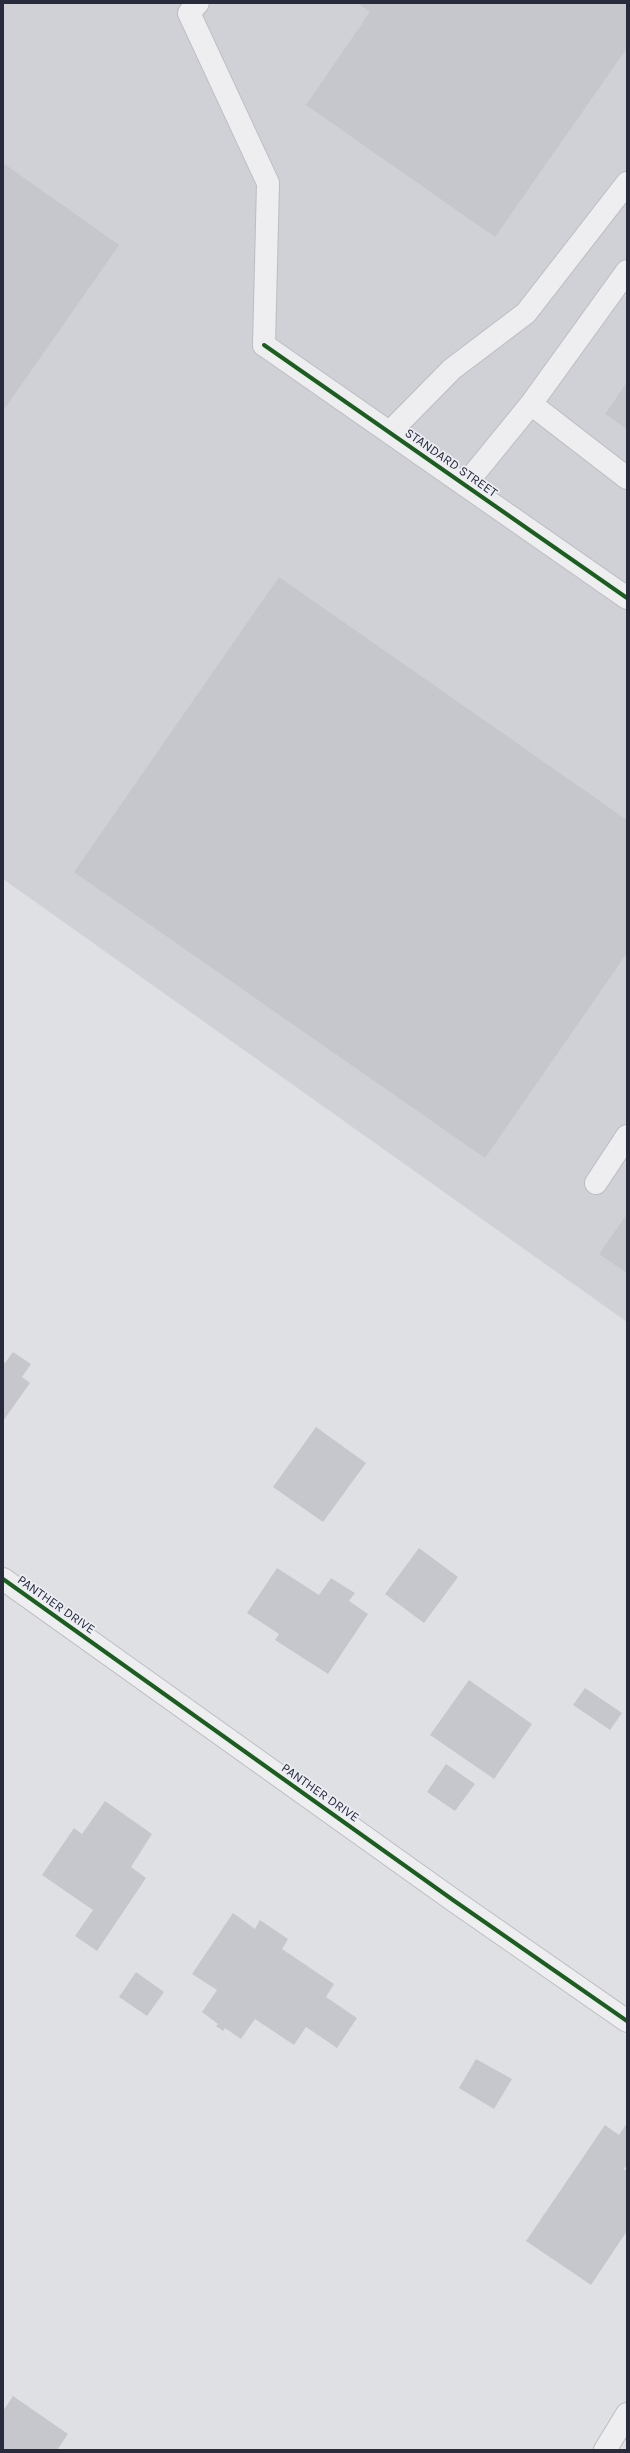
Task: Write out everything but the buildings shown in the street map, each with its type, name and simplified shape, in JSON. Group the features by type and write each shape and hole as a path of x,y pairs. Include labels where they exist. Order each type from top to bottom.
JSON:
{"street":[{"name":"STANDARD STREET","path":"198,3 189,14 268,183 264,345 627,598"},
{"path":"390,432 452,369 526,313 627,183"},
{"path":"465,485 531,404 627,271"},
{"path":"531,404 627,478"},
{"path":"596,1183 627,1136"},
{"name":"PANTHER DRIVE","path":"3,1579 453,1900 627,2021"},
{"path":"605,2450 627,2414"}],"shaded area":[{"path":"3,3 627,3 627,1322 3,879"}],"cycle path":[{"path":"264,345 627,598"},
{"path":"3,1579 453,1900 627,2021"}]}
